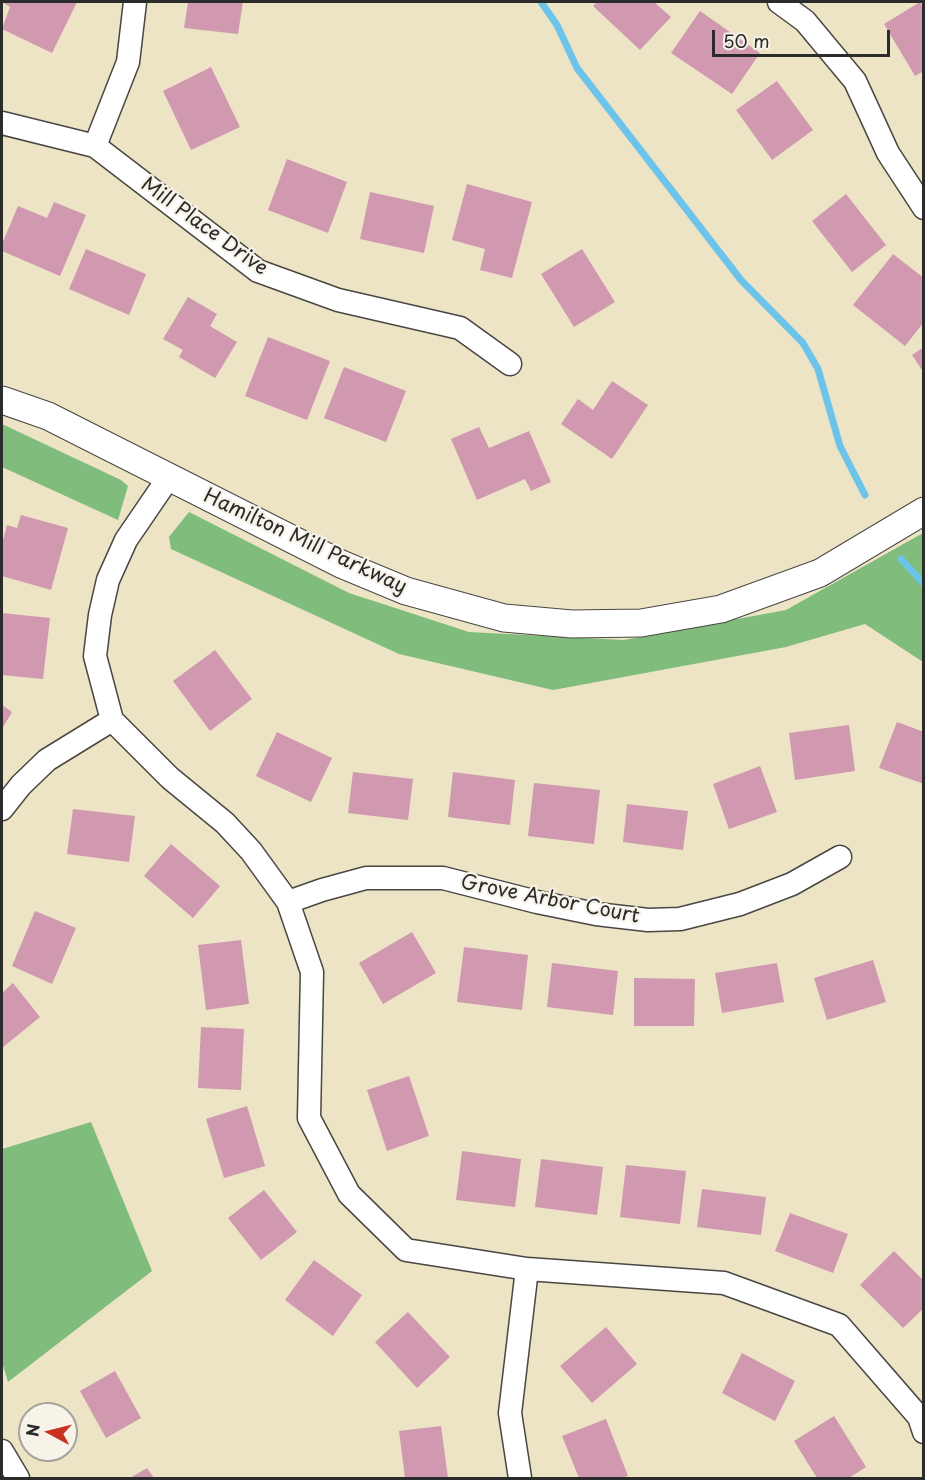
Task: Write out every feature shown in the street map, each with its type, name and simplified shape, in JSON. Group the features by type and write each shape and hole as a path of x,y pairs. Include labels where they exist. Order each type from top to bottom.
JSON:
{"street":[{"path":"95,146 128,62 135,2"},
{"path":"779,2 805,21 855,81 888,153 924,208"},
{"name":"Mill Place Drive","path":"2,123 95,146 258,271 338,300 460,328 510,364"},
{"name":"Hamilton Mill Parkway","path":"2,400 48,416 341,564 406,591 504,618 572,624 641,622 721,609 820,573 924,511"},
{"path":"169,477 126,540 108,580 94,656 112,720 170,778 225,823 250,851 288,902 312,972 309,1118 349,1194 406,1250 527,1269 724,1282 839,1325 920,1417 924,1432"},
{"path":"2,809 21,785 47,760 112,720"},
{"name":"Grove Arbor Court","path":"288,902 366,878 443,878 537,902 596,914 648,920 680,919 740,904 782,888 840,857"},
{"path":"520,1479 510,1413 527,1269"},
{"path":"2,1451 18,1479"}],"green space":[{"path":"2,424 121,480 128,486 118,520 2,467"},
{"path":"189,512 349,593 469,632 624,640 786,610 923,533 923,662 865,624 786,647 553,690 399,654 171,549 169,537"},
{"path":"91,1122 152,1271 8,1382 2,1362 2,1149"}],"building":[{"path":"2,2 77,2 52,53 2,29 10,7"},
{"path":"188,2 243,2 238,34 184,28"},
{"path":"597,2 654,2 671,17 640,50 593,6"},
{"path":"920,2 924,9 924,71 915,76 884,24"},
{"path":"700,11 760,53 732,94 671,53"},
{"path":"211,67 240,127 191,150 163,91"},
{"path":"777,81 813,130 772,160 736,110"},
{"path":"287,159 347,182 328,233 268,210"},
{"path":"467,184 532,202 512,278 480,270 485,249 452,240"},
{"path":"370,192 434,206 424,253 360,239"},
{"path":"846,194 886,245 852,272 812,221"},
{"path":"54,202 86,215 60,276 2,251 2,244 18,206 47,218"},
{"path":"86,249 146,274 129,315 69,289"},
{"path":"582,249 615,302 574,327 541,274"},
{"path":"893,254 924,278 924,322 905,346 853,305"},
{"path":"188,297 217,314 210,326 237,342 215,378 179,357 183,350 163,339"},
{"path":"268,337 330,361 307,420 245,396"},
{"path":"924,347 924,373 912,355"},
{"path":"344,367 406,391 386,442 324,418"},
{"path":"612,381 648,405 612,459 561,424 578,399 593,410"},
{"path":"479,427 489,448 529,431 551,482 531,491 525,479 477,500 451,439"},
{"path":"21,515 68,528 51,590 2,576 2,544 7,525 17,528"},
{"path":"2,613 50,618 43,679 2,675"},
{"path":"215,650 252,699 210,731 173,681"},
{"path":"2,705 12,712 2,729"},
{"path":"897,722 924,732 924,784 879,768"},
{"path":"849,725 855,771 795,780 789,733"},
{"path":"277,732 332,758 311,802 256,776"},
{"path":"760,766 777,812 729,829 713,784"},
{"path":"353,772 413,779 408,820 348,813"},
{"path":"453,772 515,780 510,825 448,817"},
{"path":"534,783 600,790 594,844 528,836"},
{"path":"627,804 688,811 683,850 623,842"},
{"path":"73,809 135,816 129,862 67,854"},
{"path":"171,844 220,886 193,918 144,876"},
{"path":"35,911 76,928 52,984 12,966"},
{"path":"412,932 436,973 383,1004 359,963"},
{"path":"241,940 249,1004 206,1010 198,945"},
{"path":"464,947 528,955 522,1010 457,1002"},
{"path":"873,960 886,1002 827,1020 814,978"},
{"path":"552,963 618,971 613,1015 547,1007"},
{"path":"777,963 784,1002 722,1013 715,973"},
{"path":"634,978 695,979 694,1026 634,1026"},
{"path":"13,983 40,1017 2,1048 2,993"},
{"path":"201,1027 244,1029 241,1090 198,1088"},
{"path":"409,1076 429,1136 387,1151 367,1090"},
{"path":"247,1106 265,1166 224,1178 206,1119"},
{"path":"462,1151 521,1159 515,1207 456,1200"},
{"path":"541,1159 603,1167 597,1215 535,1207"},
{"path":"626,1165 686,1171 680,1224 620,1217"},
{"path":"702,1189 766,1197 761,1235 697,1227"},
{"path":"264,1190 297,1232 261,1260 228,1218"},
{"path":"790,1213 848,1234 833,1273 775,1251"},
{"path":"894,1251 924,1281 924,1308 903,1328 860,1285"},
{"path":"314,1260 362,1295 333,1336 285,1300"},
{"path":"408,1312 450,1357 417,1388 375,1342"},
{"path":"606,1327 637,1364 592,1403 560,1366"},
{"path":"742,1353 795,1381 775,1421 722,1393"},
{"path":"115,1371 141,1418 106,1438 80,1391"},
{"path":"834,1416 866,1467 849,1478 817,1478 794,1441"},
{"path":"606,1419 628,1476 579,1478 562,1436"},
{"path":"441,1426 448,1478 405,1478 399,1431"},
{"path":"147,1468 154,1478 130,1478"}],"waterway":[{"path":"541,2 557,25 577,68 741,280 803,343 818,369 840,446 865,495"},
{"path":"901,559 924,584"}]}
